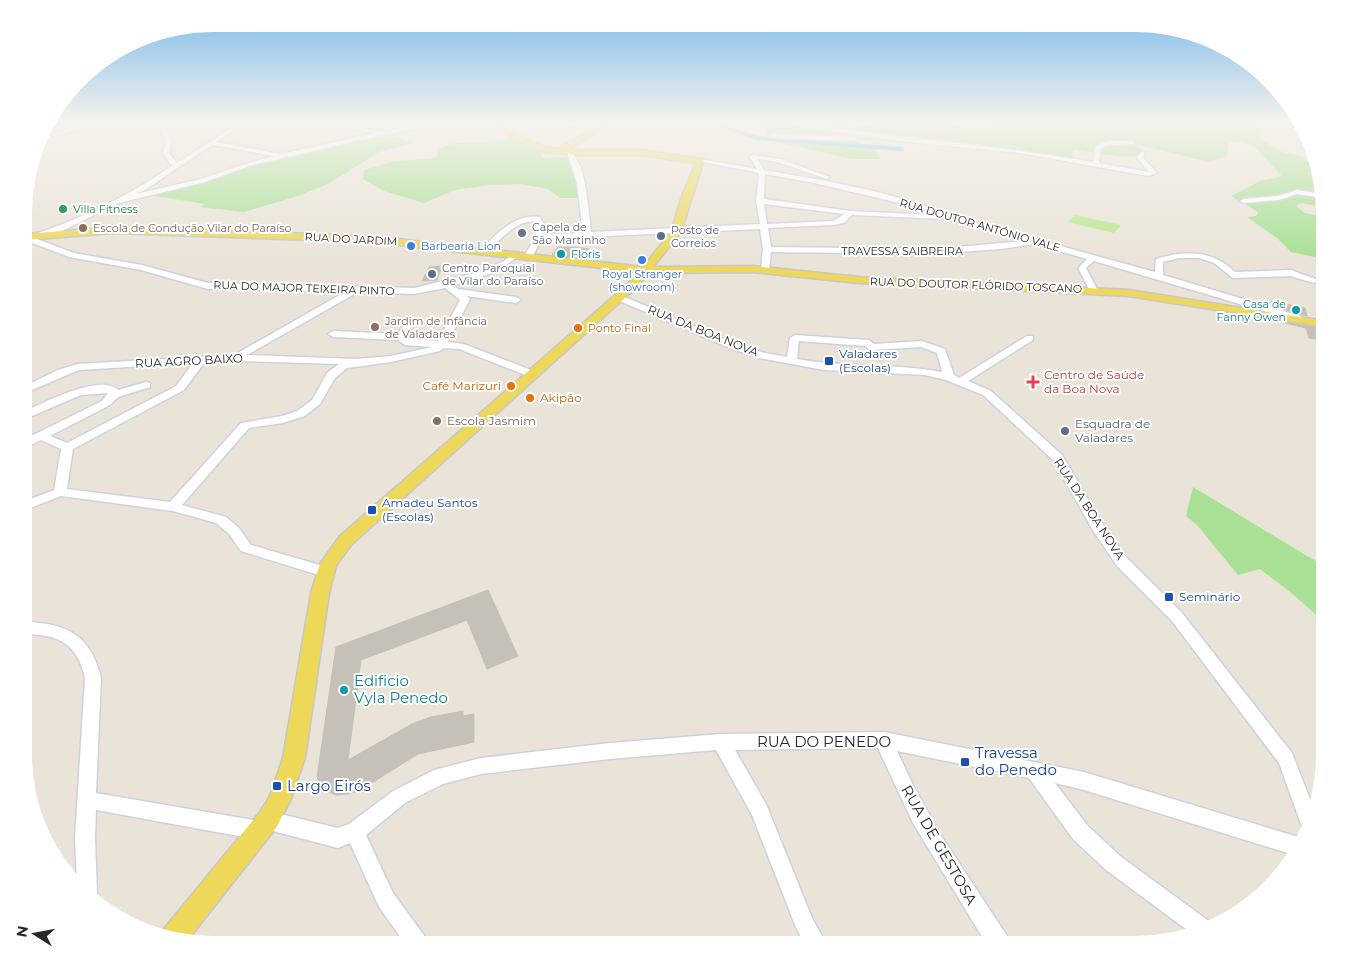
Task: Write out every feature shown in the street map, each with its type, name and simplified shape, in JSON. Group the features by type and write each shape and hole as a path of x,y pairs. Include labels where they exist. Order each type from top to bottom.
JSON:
{"main road":[{"path":"177,933 264,825 279,801 294,758 325,572 332,556 345,541 634,284 676,232 697,168"},
{"name":"RUA DO JARDIM","path":"32,238 114,230 141,230 371,239 615,267"},
{"path":"615,267 626,274 634,284"},
{"name":"RUA DO DOUTOR FLÓRIDO TOSCANO","path":"615,267 645,270 765,270 859,280 981,287 1093,290 1143,294 1316,322"}],"street":[{"path":"140,193 173,168"},
{"path":"32,237 59,229 117,201 140,193 204,181 238,168"},
{"path":"577,168 585,206 587,235"},
{"name":"RUA DOUTOR ANTÓNIO VALE","path":"741,168 918,205 948,218 1200,288 1227,285 1305,320"},
{"path":"760,168 762,172 760,201 767,249 765,270"},
{"path":"802,168 838,181 837,187"},
{"path":"1115,168 1148,174 1154,173 1150,168"},
{"path":"1244,201 1279,198 1297,192 1314,195"},
{"path":"862,213 877,196"},
{"path":"760,201 850,213 948,218"},
{"path":"538,237 676,232 833,223 841,221 850,213"},
{"path":"484,251 515,223 532,218 540,222 538,237 534,248 521,256"},
{"name":"RUA DO MAJOR TEIXEIRA PINTO","path":"32,240 72,255 142,268 208,286 414,291 446,284 497,268 521,256"},
{"name":"TRAVESSA SAIBREIRA","path":"767,249 844,252 972,251 1036,242"},
{"path":"1159,276 1158,261 1170,256 1198,255 1219,263 1227,285 1291,272 1314,280"},
{"path":"1093,257 1082,268 1093,290"},
{"path":"442,343 465,299 446,284"},
{"path":"1200,288 1209,305"},
{"path":"235,358 358,290"},
{"path":"458,292 516,300"},
{"name":"RUA DA BOA NOVA","path":"620,298 733,346 791,362 824,367 925,372 955,379 987,393 1058,458 1099,529 1122,562 1178,617 1286,759 1306,814"},
{"path":"401,337 411,321"},
{"path":"333,334 401,337 405,342 442,343 462,346 532,374"},
{"path":"791,362 795,338 869,343 870,348 922,344 941,351 955,379 1030,338"},
{"name":"RUA AGRO BAIXO","path":"32,387 62,372 78,367 235,358 376,361 436,349 442,343"},
{"path":"67,447 180,388 201,360"},
{"path":"173,508 245,425 288,418 304,413 316,402 326,382 340,368 358,361"},
{"path":"32,441 106,403 114,395 146,386"},
{"path":"32,413 77,392 101,388 113,390 114,395"},
{"path":"43,437 67,447"},
{"path":"60,492 67,447"},
{"path":"32,503 60,492 173,508 222,520 234,531 246,548 325,572"},
{"path":"32,629 64,634 85,650 90,662 93,678 85,838 87,886"},
{"name":"RUA DO PENEDO","path":"355,832 400,797 440,776 481,766 610,751 721,742 884,740 1084,781 1292,845"},
{"name":"RUA DE GESTOSA","path":"884,740 893,766 927,830 993,936"},
{"path":"721,742 759,810 811,936"},
{"path":"1032,769 1080,832 1113,863 1198,925"},
{"path":"87,800 264,825 338,838 355,832 386,900 412,936"}],"green space":[{"path":"241,168 353,168 330,183 298,196 244,212 200,207 205,204 148,195 209,181"},
{"path":"370,168 574,168 583,198 560,198 548,189 520,184 489,185 455,190 424,203 384,191 363,179 364,170"},
{"path":"1275,168 1309,168 1315,206 1301,203 1296,206 1305,213 1316,215 1316,257 1291,252 1277,238 1247,217 1256,216 1258,212 1231,196 1260,181 1280,177 1281,175"},
{"path":"1075,215 1121,225 1114,233 1068,222"},
{"path":"1193,487 1316,561 1316,615 1260,569 1238,575 1197,525 1186,516"}],"building":[{"path":"558,247 589,249 583,258 552,255"},
{"name":"Centro Paroquial de Vilar do Paraíso","path":"442,266 437,280 422,281 429,267"},
{"name":"Casa de Fanny Owen","path":"1271,301 1305,308 1307,316 1272,306"},
{"path":"1277,321 1316,328 1316,339 1309,338 1306,328"},
{"name":"Edificio Vyla Penedo","path":"488,590 518,656 487,669 467,620 361,660 348,760 412,724 431,717 463,711 463,716 474,714 474,742 418,754 359,791 336,795 327,791 320,785 317,777 336,647"}],"place":[{"name":"Villa Fitness","path":"63,209"},
{"name":"Escola de Condução Vilar do Paraíso","path":"83,228"},
{"name":"Capela de São Martinho","path":"522,233"},
{"name":"Posto de Correios","path":"661,236"},
{"name":"Barbearia Lion","path":"411,246"},
{"name":"Floris","path":"561,254"},
{"name":"Royal Stranger (showroom)","path":"642,260"},
{"name":"Centro Paroquial de Vilar do Paraíso","path":"432,274"},
{"name":"Casa de Fanny Owen","path":"1296,310"},
{"name":"Jardim de Infância de Valadares","path":"375,327"},
{"name":"Ponto Final","path":"578,328"},
{"name":"Valadares (Escolas)","path":"829,361"},
{"name":"Centro de Saúde da Boa Nova","path":"1033,382"},
{"name":"Café Marizuri","path":"511,386"},
{"name":"Akipão","path":"530,398"},
{"name":"Escola Jasmim","path":"437,421"},
{"name":"Esquadra de Valadares","path":"1065,431"},
{"name":"Amadeu Santos (Escolas)","path":"372,510"},
{"name":"Seminário","path":"1169,597"},
{"name":"Edificio Vyla Penedo","path":"344,690"},
{"name":"Travessa do Penedo","path":"965,762"},
{"name":"Largo Eirós","path":"277,786"}]}
